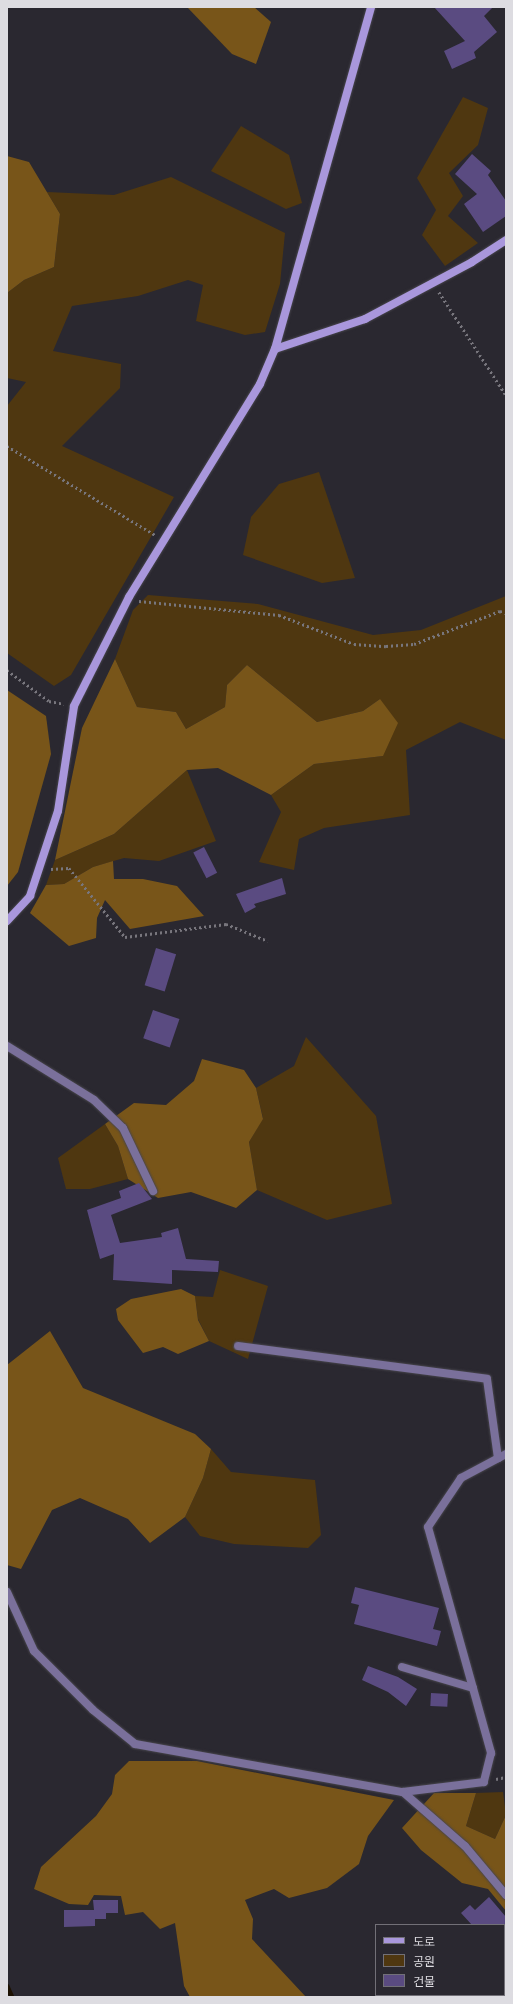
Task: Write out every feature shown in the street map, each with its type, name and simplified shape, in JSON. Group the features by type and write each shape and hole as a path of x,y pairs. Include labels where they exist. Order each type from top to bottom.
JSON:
{"street":[{"path":"7,921 30,896 58,811 74,706 129,597 260,384 275,348 371,7"},
{"path":"275,348 365,319 433,283 506,240"},
{"path":"7,1046 94,1100 123,1128 153,1191"},
{"path":"238,1346 486,1379 498,1458"},
{"path":"7,1592 34,1651 93,1710 135,1744 403,1792 484,1782 491,1753 428,1527 461,1478 506,1454"},
{"path":"402,1668 473,1688"},
{"path":"403,1792 465,1846 506,1895"}],"path":[{"path":"433,283 506,395"},
{"path":"7,446 164,540"},
{"path":"129,597 146,604 279,615 354,644 386,646 414,644 500,611 506,613"},
{"path":"7,670 48,702 74,706"},
{"path":"38,870 69,868 125,937 226,924 268,941"}],"green space":[{"path":"463,97 488,108 478,145 449,173 463,196 448,216 478,243 445,266 422,235 436,210 417,178"},
{"path":"241,126 289,155 302,203 286,209 211,171"},
{"path":"171,177 285,233 280,284 265,332 245,335 196,321 203,285 188,280 138,296 72,306 53,351 121,364 120,388 62,446 174,497 71,675 54,686 7,653 7,406 26,382 7,378 7,293 24,280 54,267 60,214 47,192 114,195"},
{"path":"319,472 355,578 322,583 243,555 251,517 279,484"},
{"path":"148,595 258,604 373,635 421,630 506,596 506,740 460,722 406,750 410,815 324,828 299,839 294,870 259,862 281,812 271,795 314,764 383,756 380,699 363,711 317,722 247,665 227,685 225,707 186,729 176,712 137,707 115,659 133,610"},
{"path":"187,770 216,841 159,861 124,858 93,867 64,884 46,885 55,860 114,834"},
{"path":"306,1037 376,1116 392,1204 327,1220 257,1190 249,1142 263,1118 256,1088 294,1066"},
{"path":"105,1124 118,1146 128,1179 90,1189 66,1189 58,1158"},
{"path":"220,1270 268,1286 248,1359 209,1341 198,1319 195,1296 213,1297"},
{"path":"211,1449 231,1472 315,1480 321,1535 308,1548 234,1544 200,1536 185,1517 203,1478"},
{"path":"503,1792 506,1815 495,1839 466,1826 476,1793"}],"shaded area":[{"path":"187,7 254,7 271,22 256,64 232,54"},
{"path":"7,156 29,162 60,214 54,267 24,280 7,293"},
{"path":"115,659 137,707 176,712 186,729 225,707 227,685 247,665 317,722 363,711 380,699 398,723 383,756 314,764 271,795 218,768 187,770 114,834 55,860 82,728"},
{"path":"7,690 46,716 51,754 18,872 7,886"},
{"path":"113,861 114,879 143,879 177,886 204,916 130,929 105,900 97,918 96,938 69,946 30,913 46,885 64,884 93,867"},
{"path":"202,1059 244,1070 256,1088 263,1119 249,1142 257,1190 236,1208 191,1192 158,1198 128,1179 118,1146 105,1124 134,1103 166,1105 194,1081"},
{"path":"181,1289 195,1296 198,1320 209,1341 178,1354 163,1347 143,1353 118,1320 116,1309 131,1299"},
{"path":"50,1331 83,1388 195,1434 211,1449 203,1478 185,1517 150,1543 128,1519 80,1498 52,1510 21,1569 7,1565 7,1365"},
{"path":"129,1761 197,1761 394,1800 368,1836 359,1864 327,1888 289,1898 274,1889 245,1900 253,1919 252,1939 306,1997 190,1997 184,1986 175,1923 160,1929 143,1912 125,1915 121,1896 94,1895 88,1905 69,1904 34,1889 41,1867 96,1816 112,1794 115,1775"},
{"path":"434,1793 476,1793 466,1826 495,1839 506,1815 506,1911 488,1889 462,1883 421,1850 402,1828"}],"building":[{"path":"434,7 493,7 484,16 497,32 474,52 476,58 452,69 444,51 465,41"},
{"path":"472,154 491,171 488,175 506,201 506,216 483,232 464,204 477,194 455,174"},
{"path":"204,847 217,873 206,878 193,852"},
{"path":"282,878 286,894 254,904 256,907 245,913 236,894"},
{"path":"156,948 176,954 165,991 145,985"},
{"path":"153,1010 179,1019 170,1047 143,1038"},
{"path":"139,1183 152,1199 111,1215 120,1243 162,1237 161,1233 178,1228 186,1259 219,1261 218,1272 172,1270 172,1284 113,1280 114,1254 100,1259 87,1210 121,1198 119,1191"},
{"path":"355,1587 439,1608 433,1629 441,1631 437,1646 354,1624 359,1605 351,1603"},
{"path":"368,1666 398,1677 417,1689 406,1706 388,1692 362,1680"},
{"path":"431,1693 448,1694 447,1707 430,1706"},
{"path":"489,1897 506,1917 506,1925 471,1924 461,1913 470,1905 475,1910"},
{"path":"93,1900 118,1900 118,1913 106,1913 106,1919 95,1919 95,1926 64,1927 64,1910 94,1910"}],"waterway":[{"path":"7,1986 12,1997"}]}
